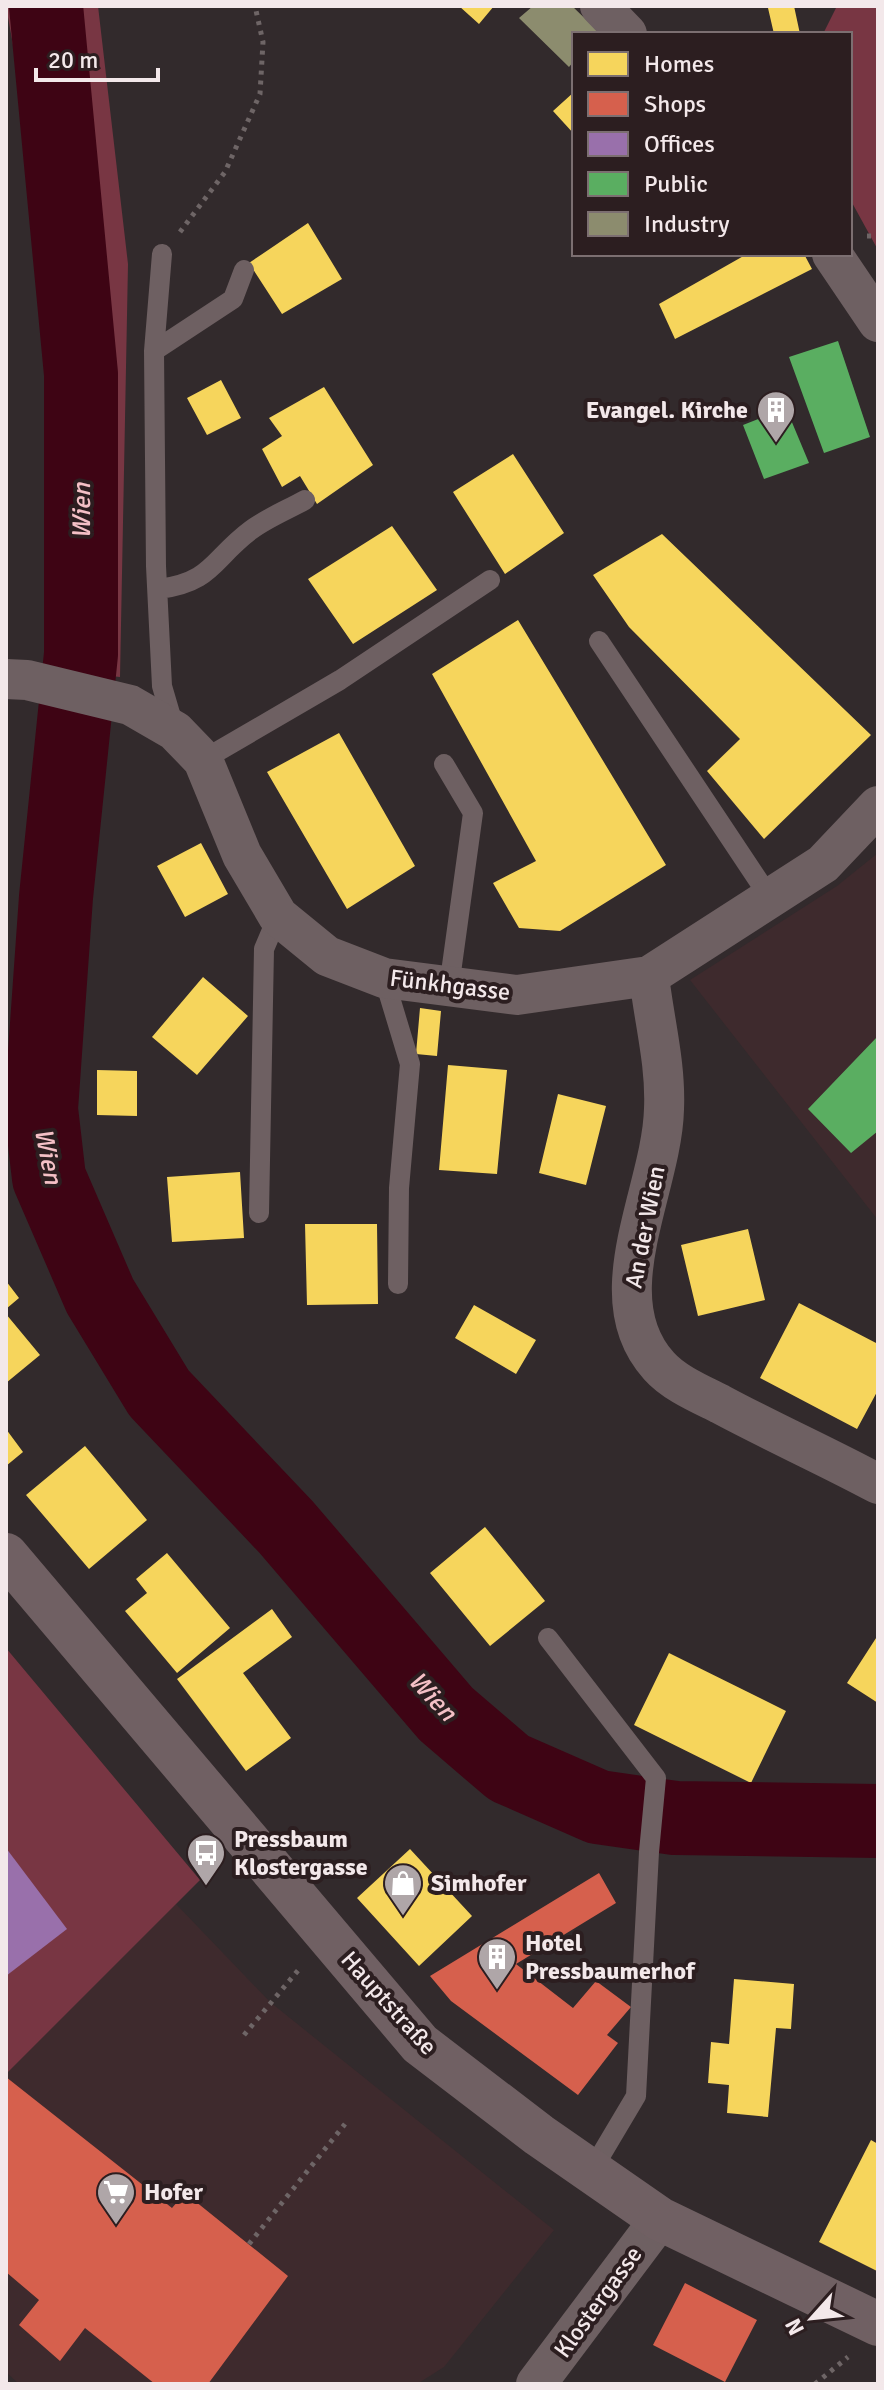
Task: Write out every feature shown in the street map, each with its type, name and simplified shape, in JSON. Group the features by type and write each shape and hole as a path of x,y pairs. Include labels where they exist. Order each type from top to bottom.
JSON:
{"main road":[{"name":"Hauptstraße","path":"6,1555 420,2044 539,2135 660,2219 878,2324"}],"street":[{"path":"600,6 625,32"},
{"path":"833,256 878,322"},
{"name":"Fünkhgasse","path":"16,680 130,705 175,731 203,760 242,855 278,916 327,956 384,978 517,995 649,976 823,864 878,806"},
{"name":"An der Wien","path":"649,976 664,1078 664,1112 630,1290 638,1338 660,1367 691,1389 878,1484"},
{"name":"Klostergasse","path":"536,2384 660,2219"}],"lane":[{"path":"162,254 154,351 159,589 162,686 175,731"},
{"path":"154,351 233,299 244,270"},
{"path":"159,589 186,585 203,576 250,531 305,500"},
{"path":"203,760 340,680 490,580"},
{"path":"599,641 770,898"},
{"path":"444,764 473,813 449,987"},
{"path":"259,1213 264,949 278,916"},
{"path":"384,978 410,1064 399,1188 398,1284"},
{"path":"548,1638 656,1778 636,2096 592,2170"}],"path":[{"path":"162,254 225,172 260,94 263,42 255,6"},
{"path":"244,2035 288,1981"},
{"path":"249,2244 345,2124"}],"shaded area":[{"path":"6,6 98,6 128,264 120,677 56,670 50,251"},
{"path":"837,6 878,6 878,250 852,203 852,32 824,32"},
{"path":"878,853 878,1220 690,980 837,886"},
{"path":"6,1648 200,1880 6,2074"},
{"path":"176,1904 270,2002 554,2230 444,2367 417,2384 19,2384 6,2372 6,2074"}],"building: Homes":[{"path":"459,6 494,6 479,24"},
{"path":"794,6 800,32 774,32 768,8"},
{"path":"572,94 572,132 553,111"},
{"path":"308,223 342,279 282,314 249,263"},
{"path":"743,256 805,256 812,269 675,339 659,304"},
{"path":"221,380 241,418 207,435 187,398"},
{"path":"324,387 373,465 317,504 300,476 282,487 262,449 282,436 269,418"},
{"path":"513,454 564,533 505,574 453,492"},
{"path":"392,526 437,590 353,644 308,579"},
{"path":"662,534 871,735 764,839 707,771 740,739 629,627 593,575"},
{"path":"518,620 666,865 560,931 519,928 493,883 536,861 432,674"},
{"path":"339,733 415,866 347,909 267,772"},
{"path":"201,843 228,894 185,917 157,866"},
{"path":"203,977 248,1016 197,1075 152,1037"},
{"path":"420,1008 441,1011 437,1056 416,1054"},
{"path":"448,1065 507,1070 497,1174 439,1170"},
{"path":"97,1070 137,1071 137,1116 97,1115"},
{"path":"558,1094 606,1106 586,1185 539,1173"},
{"path":"240,1172 244,1238 172,1242 167,1177"},
{"path":"305,1224 377,1224 378,1304 307,1305"},
{"path":"748,1229 765,1300 698,1316 681,1245"},
{"path":"6,1281 19,1298 6,1309"},
{"path":"799,1303 878,1344 878,1390 857,1429 760,1378"},
{"path":"474,1305 536,1340 516,1374 455,1338"},
{"path":"6,1314 40,1355 6,1383"},
{"path":"6,1429 23,1452 6,1466"},
{"path":"85,1446 147,1520 89,1569 26,1495"},
{"path":"485,1527 545,1601 490,1646 430,1573"},
{"path":"167,1553 230,1628 177,1673 125,1611 147,1593 136,1579"},
{"path":"272,1609 292,1637 243,1673 291,1738 246,1771 177,1679"},
{"path":"878,1635 878,1703 847,1683"},
{"path":"669,1653 786,1711 751,1783 634,1725"},
{"path":"410,1849 472,1916 419,1966 357,1898"},
{"path":"734,1979 794,1984 791,2029 776,2028 768,2117 727,2113 729,2085 708,2083 711,2042 729,2044"},
{"path":"871,2140 878,2144 877,2271 819,2242"}],"building: Shops":[{"name":"Hotel Pressbaumerhof","path":"599,1873 616,1903 516,1964 573,2008 596,1981 631,2007 607,2035 618,2043 578,2095 451,2001 430,1976"},
{"name":"Hofer","path":"6,2077 172,2208 185,2193 288,2276 208,2384 155,2384 85,2328 60,2361 19,2325 39,2300 6,2272"},
{"path":"685,2283 757,2320 725,2382 653,2345"}],"building: Offices":[{"path":"6,1848 67,1929 6,1976"}],"building: Public":[{"path":"838,341 870,437 824,453 789,357"},
{"name":"Evangel. Kirche","path":"786,408 809,463 764,479 743,425"},
{"path":"878,1036 878,1131 851,1153 808,1109"}],"building: Industry":[{"path":"533,6 572,6 599,32 572,32 572,63 569,67 519,18"}],"waterway":[{"name":"Wien","path":"46,6 81,374 81,654 56,897 41,1109 49,1178 100,1296 159,1393 286,1527 446,1714 509,1768 598,1807 675,1818 878,1821"}],"place":[{"name":"Evangel. Kirche","path":"776,444"},
{"name":"Pressbaum Klostergasse","path":"206,1887"},
{"name":"Simhofer","path":"403,1917"},
{"name":"Hotel Pressbaumerhof","path":"497,1991"},
{"name":"Hofer","path":"116,2226"}]}
